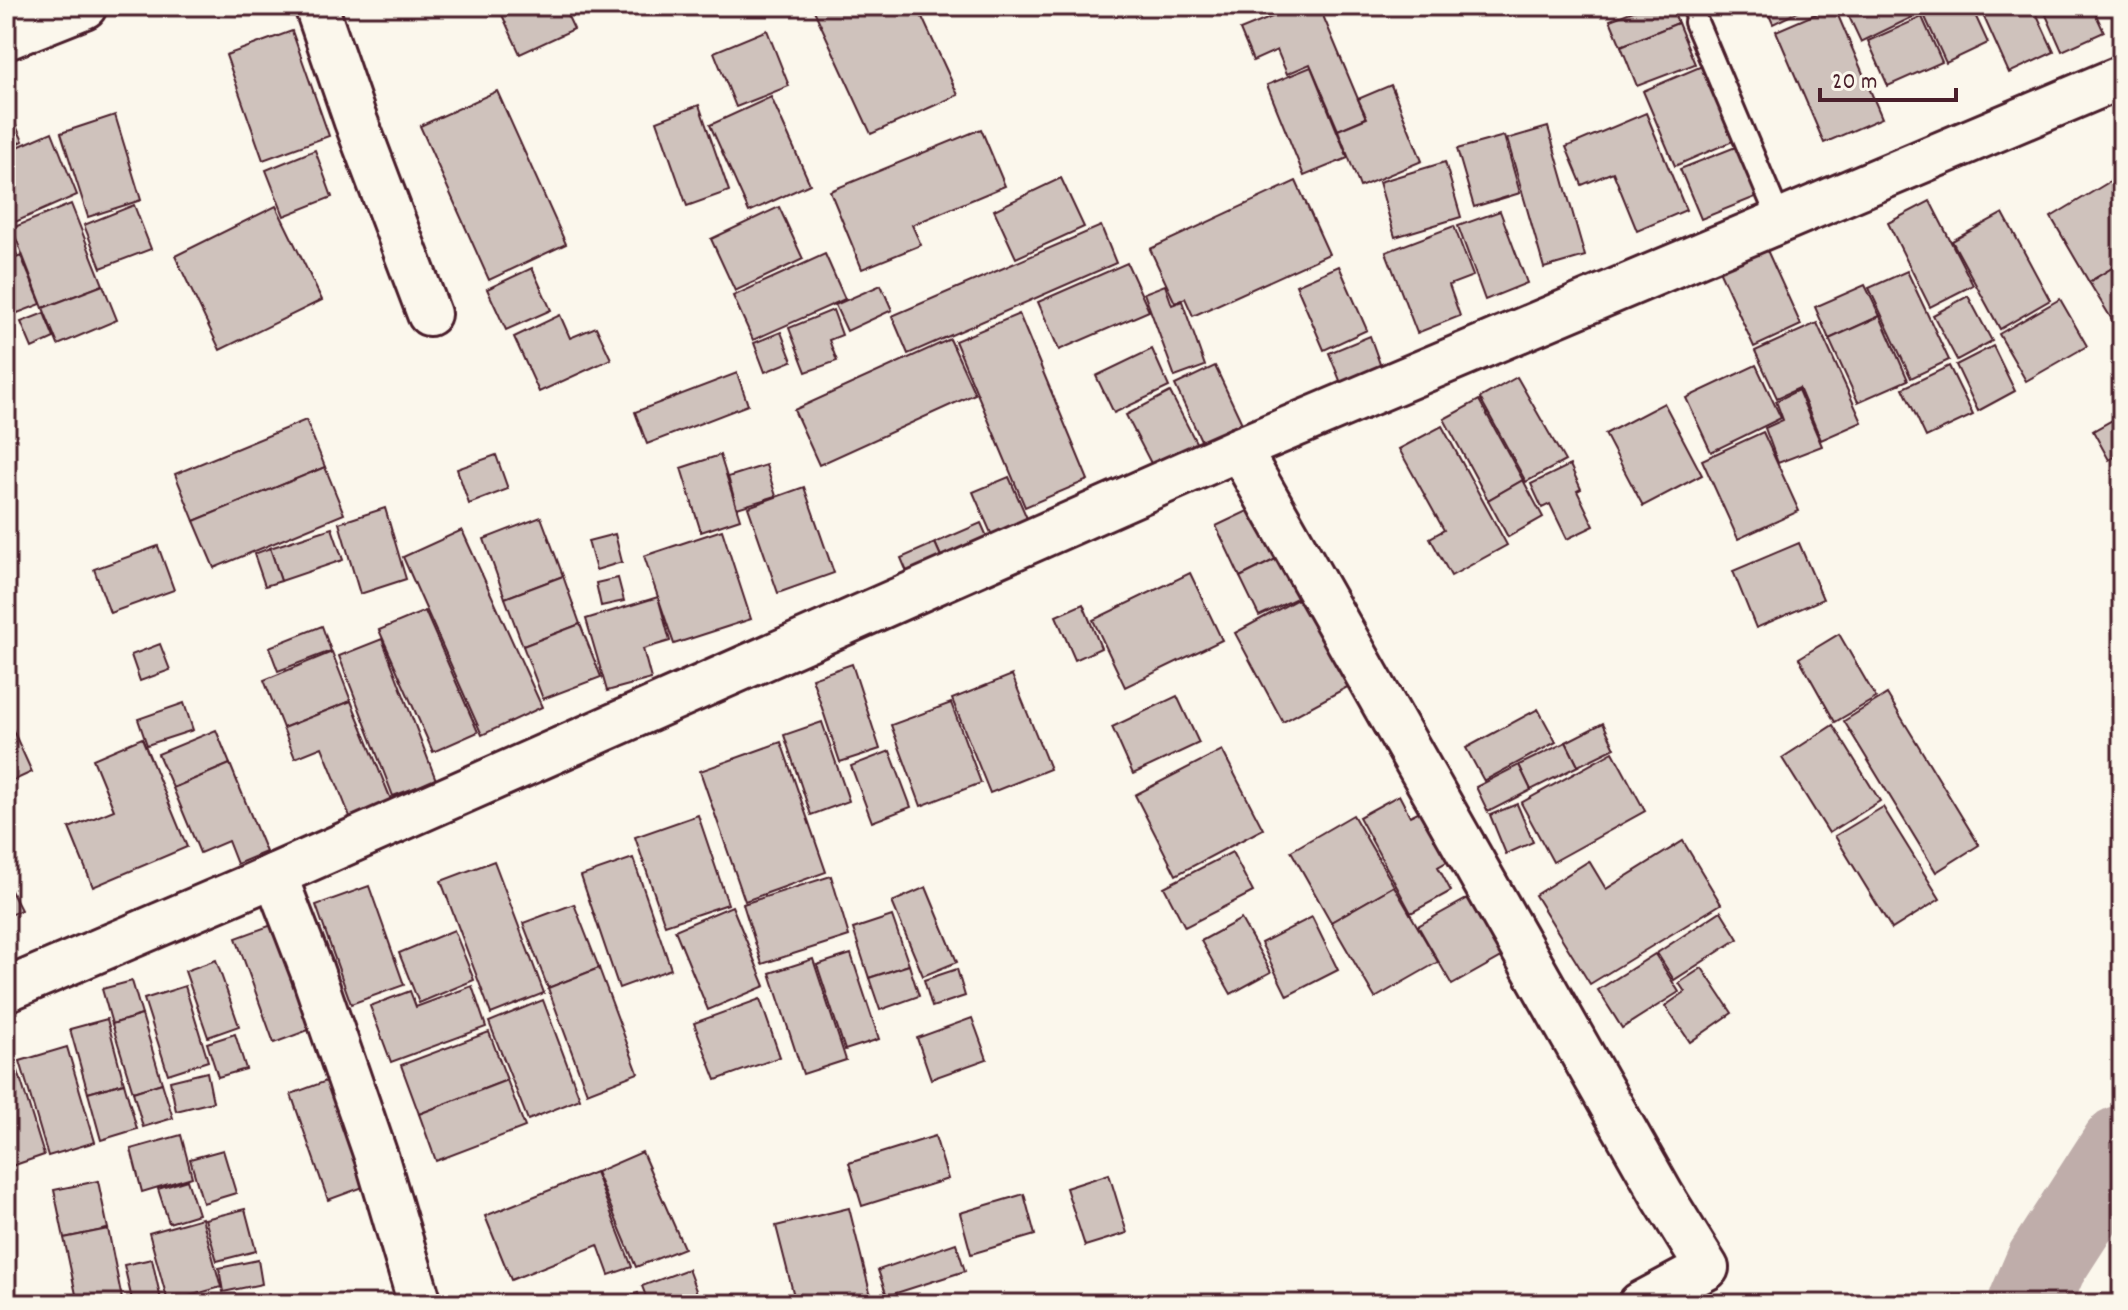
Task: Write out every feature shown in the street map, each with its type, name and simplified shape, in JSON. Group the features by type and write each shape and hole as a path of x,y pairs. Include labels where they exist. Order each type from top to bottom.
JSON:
{"main road":[{"path":"6,37 84,6"}],"street":[{"path":"316,6 429,314"},
{"path":"6,990 275,875 1239,449 2122,77"},
{"path":"1239,449 1707,1268 1640,1304"},
{"path":"275,875 377,1159 420,1304"}],"lane":[{"path":"1696,22 1780,221"}],"building":[{"path":"498,6 563,6 574,29 520,54"},
{"path":"812,6 917,6 958,95 871,134"},
{"path":"1299,6 1319,6 1366,118 1338,130 1310,64 1287,74 1277,50 1253,61 1240,30"},
{"path":"1646,6 1671,6 1678,23 1621,46 1610,20"},
{"path":"1765,6 1810,6 1773,24"},
{"path":"1834,6 1882,118 1824,143 1776,31"},
{"path":"1844,6 1918,6 1921,13 1861,42"},
{"path":"1920,6 1971,6 1988,43 1946,63"},
{"path":"1979,6 2033,6 2054,52 2009,73"},
{"path":"2042,6 2092,6 2104,32 2062,51"},
{"path":"1922,17 1942,62 1888,86 1868,41"},
{"path":"1678,23 1695,64 1637,86 1621,46"},
{"path":"767,30 789,86 736,107 714,52"},
{"path":"292,31 329,136 263,160 226,55"},
{"path":"1702,66 1733,141 1675,166 1643,91"},
{"path":"1311,67 1348,158 1304,176 1267,85"},
{"path":"1391,85 1422,161 1360,187 1338,130 1367,118 1358,99"},
{"path":"497,91 566,244 489,280 420,126"},
{"path":"771,97 810,184 749,212 710,125"},
{"path":"699,105 729,191 687,206 657,121"},
{"path":"10,113 23,141 6,149 6,115"},
{"path":"1646,113 1686,210 1637,231 1613,172 1582,185 1566,147"},
{"path":"115,115 141,200 88,217 61,133"},
{"path":"1548,127 1585,256 1544,268 1507,139"},
{"path":"981,129 1005,186 912,225 921,245 862,269 830,191"},
{"path":"52,132 77,195 13,223 6,206 6,152"},
{"path":"1504,136 1520,193 1474,207 1457,149"},
{"path":"1743,144 1763,194 1701,219 1680,169"},
{"path":"315,150 332,197 284,216 266,170"},
{"path":"1445,162 1461,217 1395,237 1379,182"},
{"path":"2119,176 2122,180 2122,262 2089,282 2051,217"},
{"path":"1061,178 1084,227 1016,258 994,210"},
{"path":"1296,181 1329,254 1193,316 1185,298 1175,303 1150,249"},
{"path":"1930,201 1973,285 1930,307 1888,223"},
{"path":"71,204 103,285 43,308 12,228"},
{"path":"134,205 151,249 101,268 84,225"},
{"path":"276,206 322,300 220,350 175,256"},
{"path":"779,207 803,259 735,291 711,239"},
{"path":"1500,211 1527,283 1485,300 1458,226"},
{"path":"2003,213 2050,300 2000,329 1952,241"},
{"path":"1101,226 1116,263 908,354 892,316"},
{"path":"1454,226 1473,276 1449,285 1460,316 1417,333 1386,252"},
{"path":"6,227 17,255 6,259"},
{"path":"1766,248 1801,325 1754,347 1719,270"},
{"path":"825,254 845,299 753,340 733,296"},
{"path":"21,256 41,304 15,314 6,291 6,262"},
{"path":"2122,262 2122,336 2089,282"},
{"path":"1127,263 1149,311 1059,350 1038,302"},
{"path":"1339,266 1367,330 1324,350 1296,285"},
{"path":"532,268 551,310 506,330 487,289"},
{"path":"1907,271 1949,360 1911,378 1869,288"},
{"path":"103,285 117,320 58,345 43,308"},
{"path":"881,285 892,310 847,331 835,305"},
{"path":"1165,285 1172,305 1182,301 1205,366 1175,377 1144,293"},
{"path":"1865,285 1880,316 1829,339 1815,307"},
{"path":"1968,296 1992,341 1957,360 1933,315"},
{"path":"2060,299 2087,346 2026,381 1999,334"},
{"path":"833,310 842,335 829,340 837,361 806,372 789,328"},
{"path":"44,313 54,338 32,348 21,322"},
{"path":"1019,314 1088,480 1025,507 955,341"},
{"path":"560,315 570,338 596,327 611,359 539,392 514,337"},
{"path":"1880,316 1908,380 1858,402 1829,339"},
{"path":"1817,323 1862,422 1821,440 1799,388 1777,398 1755,351"},
{"path":"781,332 792,361 765,372 754,343"},
{"path":"1370,336 1381,367 1341,383 1329,353"},
{"path":"950,339 975,394 819,465 794,410"},
{"path":"1993,346 2015,391 1978,411 1956,365"},
{"path":"1152,349 1169,387 1114,413 1096,376"},
{"path":"1756,365 1781,418 1711,452 1686,398"},
{"path":"1215,366 1247,434 1207,453 1175,385"},
{"path":"1949,366 1973,415 1926,437 1903,388"},
{"path":"737,373 748,405 647,444 635,412"},
{"path":"1517,377 1565,461 1526,482 1480,398"},
{"path":"1798,390 1822,446 1778,463 1765,428 1783,420 1776,401"},
{"path":"1170,392 1201,452 1157,475 1126,415"},
{"path":"1479,400 1523,480 1488,500 1444,419"},
{"path":"1664,403 1702,475 1643,506 1605,434"},
{"path":"2118,417 2122,425 2122,453 2109,460 2093,431"},
{"path":"306,420 325,467 194,521 175,474"},
{"path":"1442,426 1507,545 1451,576 1430,538 1444,530 1399,449"},
{"path":"1763,432 1799,511 1738,539 1702,460"},
{"path":"496,455 508,489 469,504 457,469"},
{"path":"720,455 740,519 701,532 681,468"},
{"path":"766,465 776,496 737,508 728,477"},
{"path":"1570,465 1581,489 1577,491 1594,526 1567,539 1550,504 1542,508 1531,484"},
{"path":"325,467 344,514 214,568 194,521"},
{"path":"1009,477 1033,532 997,547 973,492"},
{"path":"1523,480 1543,517 1508,537 1488,500"},
{"path":"804,487 834,573 778,593 748,507"},
{"path":"1256,507 1280,557 1240,577 1216,526"},
{"path":"385,508 406,579 360,594 339,523"},
{"path":"541,517 563,576 505,598 484,539"},
{"path":"981,523 993,550 947,570 935,543"},
{"path":"332,528 343,560 281,581 270,548"},
{"path":"462,530 542,707 482,735 403,557"},
{"path":"722,530 751,619 674,644 644,556"},
{"path":"615,534 622,562 596,570 588,541"},
{"path":"935,543 947,570 913,586 901,558"},
{"path":"1799,543 1823,599 1756,628 1733,571"},
{"path":"158,546 174,590 110,613 94,569"},
{"path":"270,548 281,581 265,586 254,554"},
{"path":"1280,557 1299,597 1259,616 1240,577"},
{"path":"1190,573 1222,640 1125,687 1093,620"},
{"path":"563,576 580,624 523,646 505,598"},
{"path":"618,578 624,601 601,606 596,583"},
{"path":"1316,589 1364,678 1283,722 1235,633"},
{"path":"658,597 670,641 643,649 651,679 607,691 586,619"},
{"path":"1083,604 1101,648 1075,660 1056,616"},
{"path":"425,611 478,732 433,752 379,630"},
{"path":"580,624 601,677 543,699 523,646"},
{"path":"322,626 331,651 278,671 269,647"},
{"path":"1839,634 1876,698 1835,722 1799,658"},
{"path":"382,639 436,780 393,796 339,656"},
{"path":"160,644 170,670 140,681 131,655"},
{"path":"332,652 351,701 283,728 264,680"},
{"path":"852,664 880,749 840,762 812,678"},
{"path":"1012,675 1050,769 990,793 952,699"},
{"path":"1887,694 1979,845 1936,872 1844,721"},
{"path":"1177,696 1199,743 1133,774 1112,727"},
{"path":"351,701 392,802 351,819 322,747 295,758 283,728"},
{"path":"184,703 193,730 147,745 138,719"},
{"path":"951,703 981,783 921,806 891,725"},
{"path":"1538,709 1556,742 1484,781 1466,748"},
{"path":"6,715 32,772 6,784"},
{"path":"822,722 849,801 811,815 784,735"},
{"path":"1603,723 1615,748 1578,766 1566,742"},
{"path":"1833,725 1880,801 1829,833 1782,758"},
{"path":"216,730 230,764 173,788 158,754"},
{"path":"142,738 187,847 93,887 69,828 114,810 93,759"},
{"path":"781,742 826,872 745,901 700,771"},
{"path":"1566,742 1578,766 1531,790 1519,765"},
{"path":"1222,750 1263,829 1176,875 1135,795"},
{"path":"890,751 911,807 872,822 851,766"},
{"path":"1613,752 1645,811 1553,862 1521,803"},
{"path":"230,764 266,852 237,864 228,841 200,853 173,788"},
{"path":"1519,765 1531,790 1488,812 1476,787"},
{"path":"1399,795 1410,816 1430,806 1457,856 1438,867 1451,891 1411,913 1359,817"},
{"path":"1517,804 1533,842 1506,854 1490,815"},
{"path":"1883,807 1940,899 1892,929 1835,836"},
{"path":"698,815 728,904 665,925 635,837"},
{"path":"1353,815 1394,886 1331,922 1291,851"},
{"path":"1683,841 1721,904 1590,984 1535,895 1589,861 1606,889"},
{"path":"1232,852 1253,892 1185,927 1164,887"},
{"path":"633,858 671,969 619,988 581,876"},
{"path":"494,861 544,993 491,1014 441,881"},
{"path":"831,876 849,936 762,964 743,904"},
{"path":"6,881 21,910 6,917"},
{"path":"369,886 404,985 351,1004 316,905"},
{"path":"1394,886 1438,962 1375,998 1331,922"},
{"path":"926,887 957,962 923,976 892,902"},
{"path":"1479,892 1512,951 1452,985 1418,926"},
{"path":"574,904 599,968 548,988 523,923"},
{"path":"732,906 765,986 708,1010 675,930"},
{"path":"1721,911 1738,939 1674,980 1657,953"},
{"path":"892,916 909,965 869,978 853,929"},
{"path":"1312,917 1338,970 1287,996 1261,943"},
{"path":"1241,919 1271,972 1231,994 1201,941"},
{"path":"283,921 322,1025 274,1043 236,938"},
{"path":"454,930 474,980 419,1003 399,953"},
{"path":"851,954 879,1039 845,1050 817,965"},
{"path":"1655,954 1679,992 1622,1028 1598,990"},
{"path":"813,959 846,1060 803,1074 770,973"},
{"path":"216,960 239,1026 208,1037 185,971"},
{"path":"909,965 919,996 880,1010 869,978"},
{"path":"599,968 638,1073 587,1093 548,988"},
{"path":"1702,968 1732,1013 1690,1042 1665,1006 1685,992 1679,983"},
{"path":"957,969 965,996 932,1007 924,980"},
{"path":"132,981 142,1015 112,1024 102,989"},
{"path":"185,986 208,1061 168,1074 144,999"},
{"path":"472,986 486,1027 391,1062 370,1006 410,991 416,1007"},
{"path":"760,999 780,1057 716,1080 694,1023"},
{"path":"543,1000 580,1099 528,1120 489,1022"},
{"path":"142,1015 162,1083 133,1092 112,1024"},
{"path":"972,1018 987,1059 931,1079 917,1038"},
{"path":"107,1019 124,1083 88,1093 70,1029"},
{"path":"489,1032 507,1080 419,1114 401,1065"},
{"path":"235,1034 246,1069 218,1077 207,1043"},
{"path":"67,1047 95,1142 48,1156 20,1061"},
{"path":"18,1071 44,1155 6,1168 6,1074"},
{"path":"207,1072 213,1102 176,1111 170,1081"},
{"path":"340,1076 377,1182 328,1200 291,1094"},
{"path":"507,1080 525,1127 436,1161 419,1114"},
{"path":"124,1083 137,1129 101,1140 88,1093"},
{"path":"162,1083 173,1118 143,1127 133,1092"},
{"path":"181,1135 192,1177 142,1192 131,1149"},
{"path":"935,1136 948,1179 862,1206 849,1163"},
{"path":"223,1150 236,1193 203,1203 190,1159"},
{"path":"642,1152 684,1248 636,1267 596,1172"},
{"path":"595,1172 632,1267 609,1275 598,1245 511,1280 485,1216"},
{"path":"1109,1174 1127,1233 1085,1246 1066,1188"},
{"path":"187,1180 198,1214 169,1223 158,1189"},
{"path":"98,1181 108,1229 64,1238 54,1190"},
{"path":"1024,1194 1035,1235 971,1254 960,1213"},
{"path":"849,1208 873,1304 796,1304 776,1226"},
{"path":"245,1209 256,1251 217,1261 205,1219"},
{"path":"202,1218 221,1287 168,1302 149,1233"},
{"path":"108,1229 122,1299 100,1304 78,1304 64,1238"},
{"path":"956,1243 965,1271 887,1296 878,1270"},
{"path":"152,1259 161,1300 133,1304 124,1265"},
{"path":"258,1260 262,1284 223,1292 219,1268"},
{"path":"688,1269 701,1304 649,1304 642,1286"},
{"path":"638,1293 642,1304 608,1304"}],"waterway":[{"path":"2029,1304 2046,1264 2122,1146"}]}
